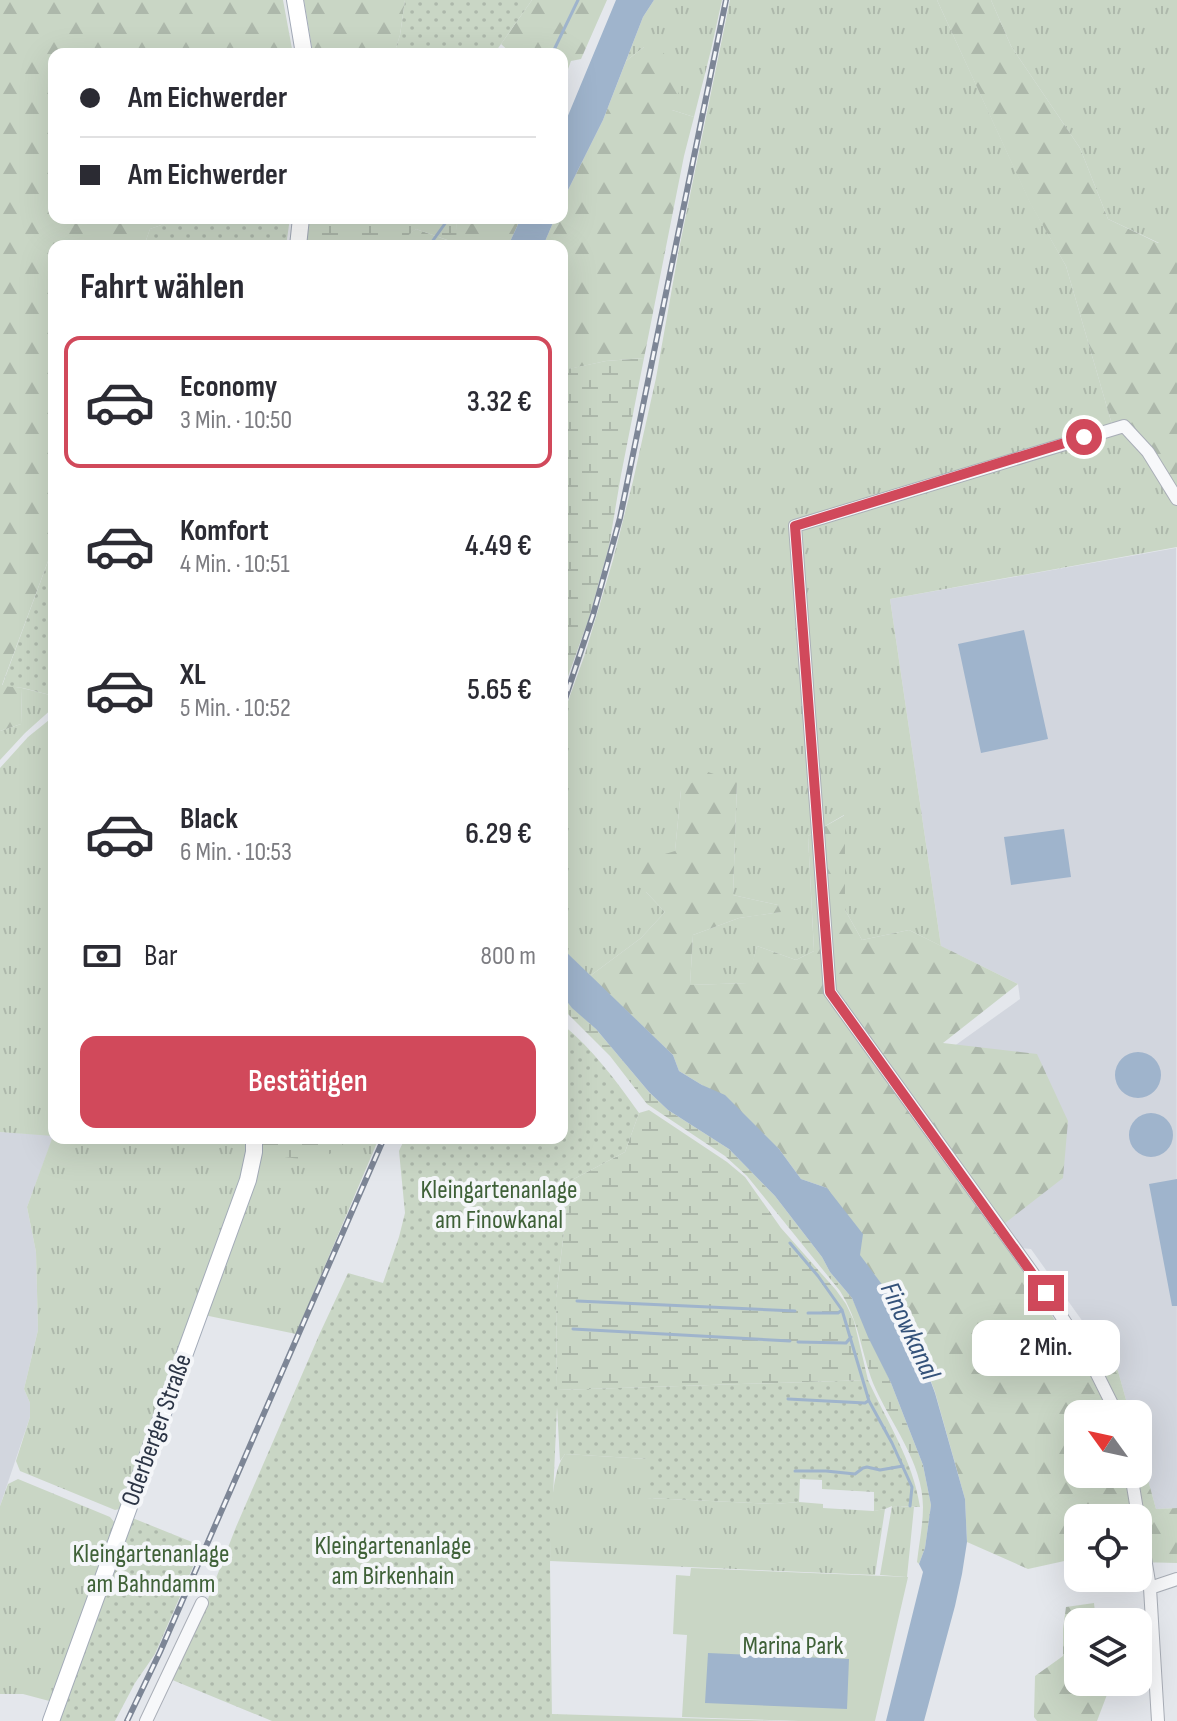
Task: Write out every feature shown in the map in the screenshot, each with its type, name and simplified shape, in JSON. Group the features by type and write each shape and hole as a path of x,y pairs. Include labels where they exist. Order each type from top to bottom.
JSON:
{"main road":[{"path":"295,0 303,48"},
{"name":"Oderberger Straße","path":"51,1721 248,1180 254,1144"}],"street":[{"path":"1110,1400 1089,1358 1032,1272 830,992 795,526 1124,426 1148,452 1177,499"},
{"path":"1152,1587 1177,1579"},
{"path":"1150,1592 1158,1721"},
{"path":"146,1721 202,1603"}],"shaded area":[{"path":"1176,548 1177,1508 1156,1509 1150,1488 1152,1400 1126,1400 1118,1371 1031,1249 1020,1248 947,1141 932,1062 1020,999 1018,984 941,946 890,599"},
{"path":"0,1132 48,1135 48,1144 51,1144 27,1207 36,1252 38,1330 24,1389 30,1403 30,1417 0,1506"}],"green space":[{"path":"0,0 283,0 292,48 48,48 48,224 164,224 150,229 146,240 48,240 48,561 2,685 22,688 21,724 0,731"},
{"path":"304,0 405,0 396,48 312,48"},
{"path":"405,0 532,0 498,48 396,48"},
{"path":"532,0 607,0 581,59 571,61 568,69 568,48 505,48 501,44"},
{"path":"654,0 722,0 694,117 672,110 644,47 626,61 643,17"},
{"path":"730,0 937,0 1030,202 1066,266 1113,428 1148,452 1177,499 1177,547 890,599 941,946 909,930 862,940 845,910 844,815 808,836 814,951 796,960 757,946 748,983 690,985 693,935 739,918 780,912 778,905 733,895 737,783 681,790 675,851 646,892 665,912 641,938 590,976 568,954 568,701 613,560 633,481 656,378"},
{"path":"937,0 991,0 1011,46 1080,148 1108,219 1158,243 1177,243 1177,499 1148,452 1113,428 1066,266 1030,203"},
{"path":"991,0 1177,0 1177,243 1159,243 1108,219 1080,148 1011,46"},
{"path":"655,41 683,80 672,110 694,117 644,358 606,361 569,369 568,373 568,240 546,240 552,224 568,224 568,190 603,120 626,61"},
{"path":"164,224 289,224 287,240 146,240 150,229"},
{"path":"309,224 457,224 456,240 416,229 402,240 307,240"},
{"path":"457,224 518,224 511,240 455,240"},
{"path":"416,229 447,240 401,240"},
{"path":"644,358 609,546 589,618 568,676 568,369 606,361"},
{"path":"48,561 48,694 2,686"},
{"path":"22,688 48,694 48,712 0,760 0,731 21,724"},
{"path":"48,721 48,1136 0,1132 0,768 28,737"},
{"path":"708,772 737,782 733,895 778,905 781,912 739,918 693,935 690,985 747,983 757,946 796,960 814,951 808,836 845,815 845,910 862,940 909,930 1018,984 943,1043 1037,1054 1068,1121 1063,1178 1000,1227 1023,1270 1082,1363 1106,1353 1118,1371 1126,1400 1064,1400 1064,1488 1150,1488 1156,1509 1177,1508 1177,1563 1152,1562 1152,1504 1064,1504 1064,1561 1028,1569 967,1542 965,1499 935,1392 907,1318 859,1255 827,1188 801,1179 779,1149 702,1085 679,1071 673,1055 590,976 641,938 665,912 646,892 631,864 675,851 681,790"},
{"path":"568,1002 668,1110 729,1149 775,1196 852,1298 891,1383 923,1465 931,1505 925,1548 919,1564 923,1507 918,1474 873,1383 856,1325 840,1291 747,1176 725,1156 647,1104 610,1056 568,1014"},
{"name":"Kleingartenanlage am Birkenhain","path":"568,1029 613,1077 639,1113 625,1152 570,1181 556,1298 557,1390 868,1380 912,1473 920,1507 892,1506 874,1511 874,1492 822,1489 822,1480 800,1479 799,1502 775,1504 647,1498 647,1459 565,1454 560,1461 557,1407 550,1564 552,1721 272,1721 170,1679 206,1604 236,1527 348,1273 383,1283 405,1213 399,1151 402,1144 568,1144"},
{"path":"649,1110 745,1177 781,1228 846,1304 854,1321 868,1380 557,1390 556,1298 570,1181 625,1152 639,1113"},
{"path":"50,1144 247,1144 242,1183 120,1509 115,1510 20,1471 16,1461 30,1417 30,1403 24,1389 38,1330 36,1252 27,1207"},
{"path":"259,1144 343,1144 330,1154 306,1159 258,1153"},
{"path":"335,1144 376,1144 296,1334 204,1315 258,1153"},
{"path":"565,1454 647,1459 647,1498 775,1504 799,1502 823,1504 823,1508 885,1509 875,1575 550,1561 553,1490"},
{"path":"18,1479 110,1517 115,1523 53,1702 23,1694 0,1694 0,1506 8,1484"},
{"path":"892,1506 914,1507 907,1577 880,1575"},
{"name":"Kleingartenanlage am Bahndamm","path":"130,1517 202,1546 155,1654 115,1721 57,1721"},
{"name":"Marina Park","path":"691,1568 908,1577 875,1721 682,1717 687,1635 673,1634 676,1575 690,1576"},
{"path":"1094,1603 1095,1608 1066,1608"},
{"path":"1064,1622 1064,1696 1106,1696 1097,1721 1037,1721 1034,1717 1035,1676 1063,1656"},
{"path":"552,1714 784,1721 552,1721"}],"water":[{"path":"616,0 654,0 643,17 603,120 568,190 568,116"},
{"path":"518,224 552,224 546,240 511,240"},
{"path":"1024,630 1048,739 981,753 958,644"},
{"path":"1064,829 1071,877 1011,885 1004,837"},
{"name":"Finowkanal","path":"568,954 673,1055 679,1071 725,1095 779,1149 801,1179 827,1188 863,1234 860,1255 907,1318 935,1393 965,1499 967,1542 955,1606 924,1721 886,1721 923,1572 919,1564 925,1548 931,1505 923,1465 891,1383 852,1298 775,1196 729,1149 668,1110 596,1029 568,1003"},
{"path":"1138,1052 1154,1059 1161,1075 1154,1091 1138,1098 1122,1091 1115,1075 1122,1059"},
{"path":"1151,1113 1167,1119 1173,1135 1167,1151 1151,1157 1135,1151 1129,1135 1135,1119"},
{"path":"1177,1179 1177,1306 1172,1306 1149,1184"},
{"path":"708,1653 849,1659 847,1709 705,1703"}],"waterway":[{"path":"555,48 578,0"},
{"path":"433,240 445,224"},
{"path":"790,1243 842,1310 869,1401 912,1487 910,1506"},
{"path":"577,1301 795,1311"},
{"path":"808,1313 838,1313 842,1310"},
{"path":"573,1329 790,1341"},
{"path":"798,1342 846,1343 851,1337"},
{"path":"788,1399 868,1401"},
{"path":"795,1471 855,1474 867,1467 880,1470 903,1466"}],"railway":[{"path":"568,690 620,518 726,0"},
{"path":"127,1721 381,1144"}],"route":[{"path":"1046,1293 830,992 795,526 1084,437"}],"park label":[{"name":"Kleingartenanlage am Finowkanal","path":"499,1205"}]}
